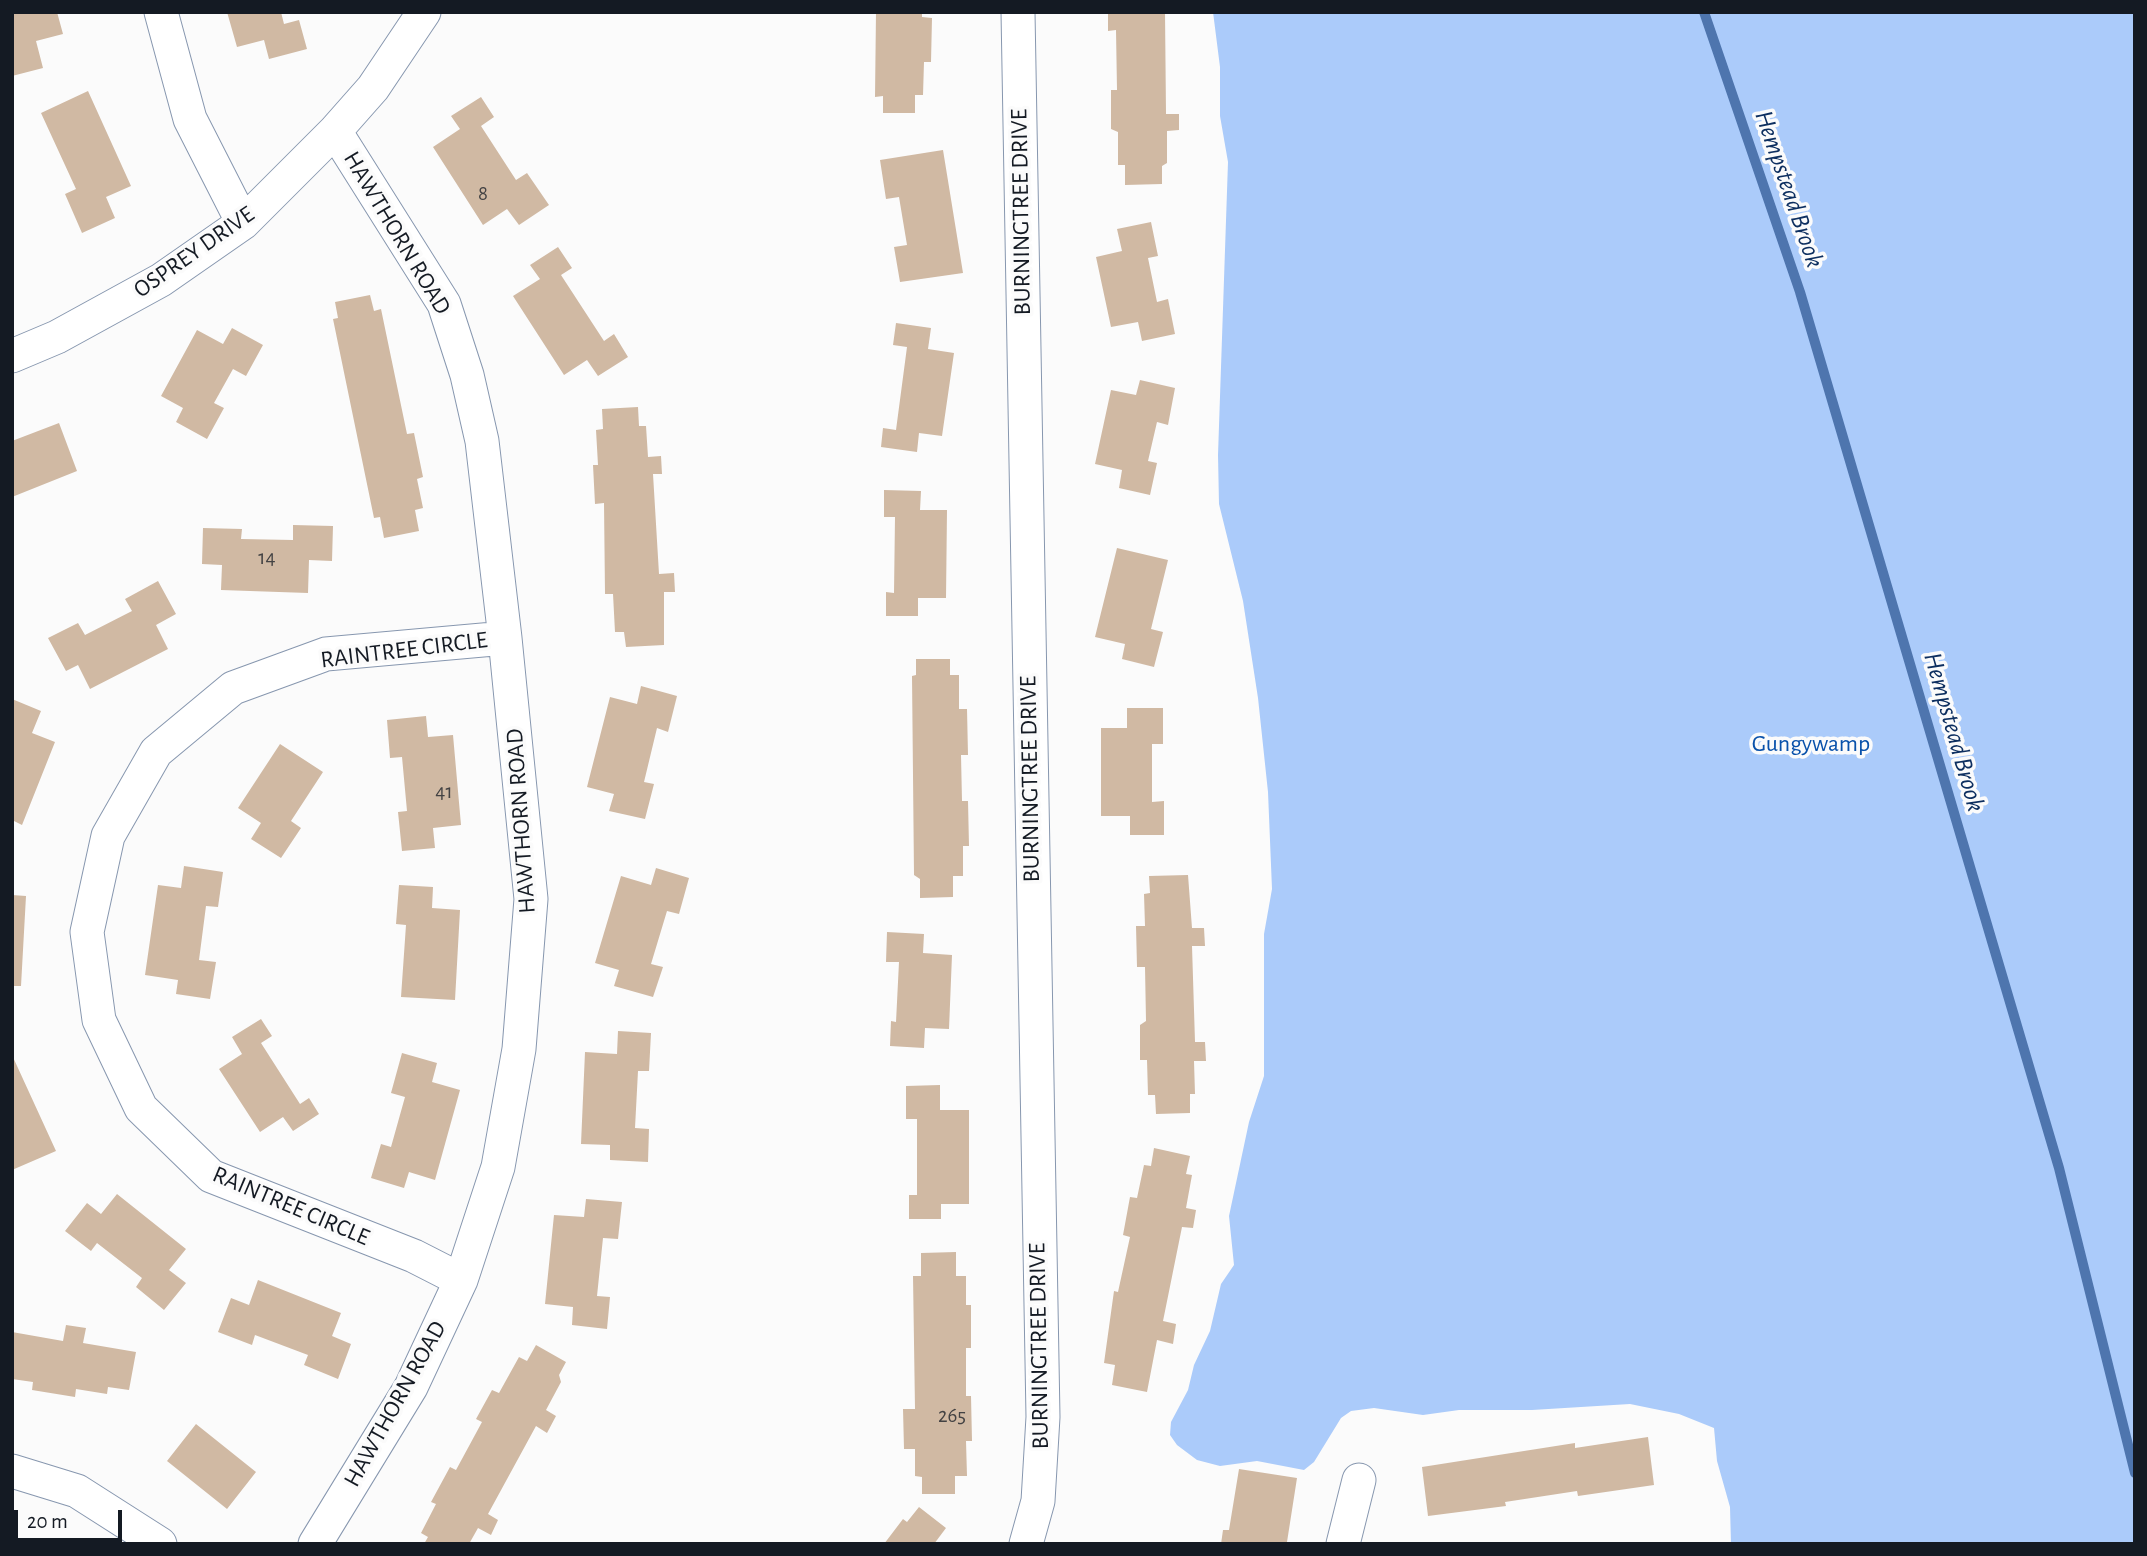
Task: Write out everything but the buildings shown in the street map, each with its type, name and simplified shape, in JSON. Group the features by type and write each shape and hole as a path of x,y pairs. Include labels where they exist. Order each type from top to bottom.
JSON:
{"street":[{"path":"161,12 190,118 243,223"},
{"name":"OSPREY DRIVE","path":"12,356 57,337 161,280 243,223 335,131 373,88 424,12"},
{"name":"BURNINGTREE DRIVE","path":"1018,12 1043,1417 1038,1501 1027,1544"},
{"name":"HAWTHORN ROAD","path":"315,1544 411,1387 461,1280 498,1167 519,1049 531,900 505,638 481,441 467,375 444,304 335,131"},
{"name":"RAINTREE CIRCLE","path":"461,1280 414,1256 211,1176 141,1108 99,1020 87,932 108,835 156,752 233,688 326,654 505,638"},
{"path":"12,1471 77,1491 160,1544"},
{"path":"1343,1544 1359,1480"}],"green space":[{"name":"Gungywamp","path":"1213,12 2135,12 2135,1544 1731,1544 1730,1507 1717,1461 1714,1428 1679,1414 1630,1404 1532,1410 1459,1410 1423,1415 1374,1408 1351,1411 1341,1418 1314,1462 1304,1470 1257,1461 1220,1466 1197,1460 1177,1445 1170,1435 1171,1422 1188,1390 1194,1365 1210,1331 1221,1284 1234,1265 1229,1216 1249,1122 1264,1076 1264,934 1272,889 1268,792 1258,698 1243,601 1219,504 1218,455 1228,162 1220,116 1220,67"}],"waterway":[{"name":"Hempstead Brook","path":"1704,12 1800,292 2059,1168 2135,1473"}]}
